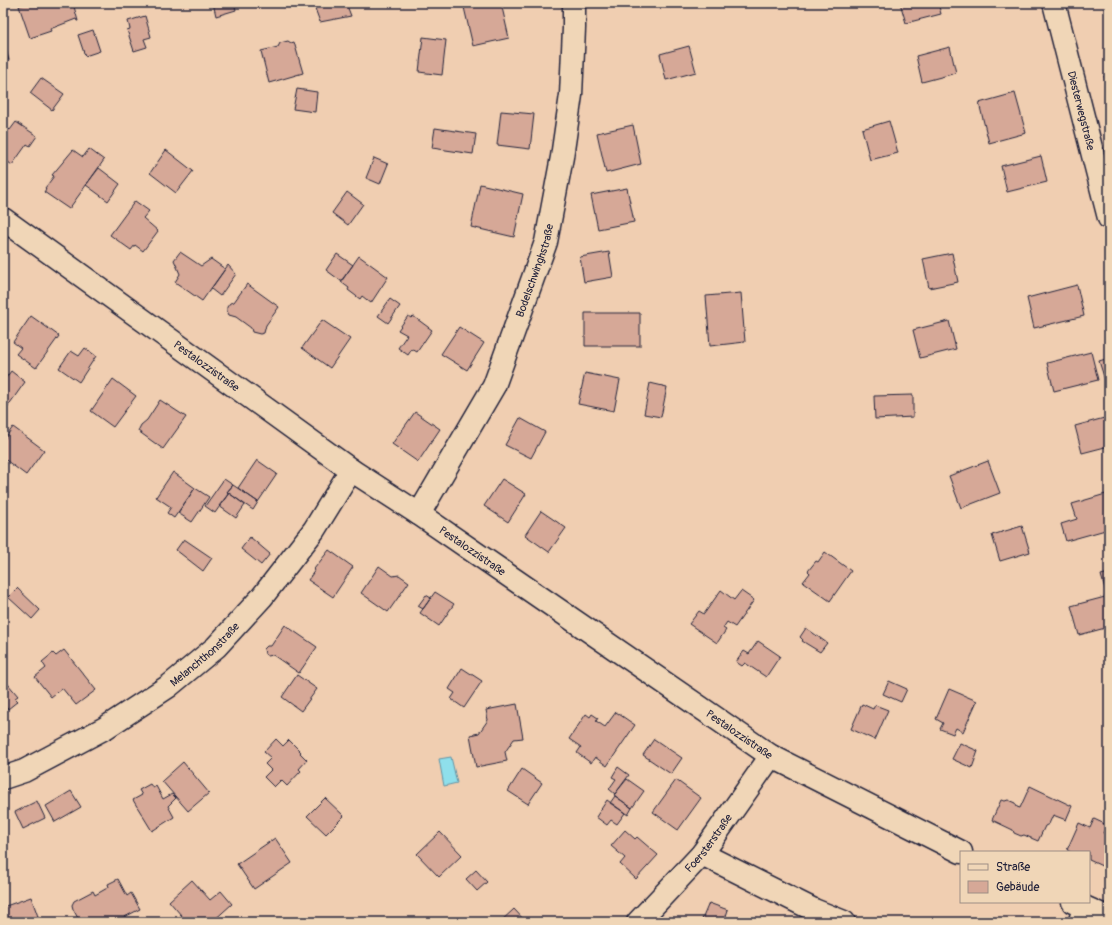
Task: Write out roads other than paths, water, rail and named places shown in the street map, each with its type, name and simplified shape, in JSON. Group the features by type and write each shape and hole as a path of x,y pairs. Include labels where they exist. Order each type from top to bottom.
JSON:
{"street":[{"name":"Bodelschwinghstraße","path":"419,514 494,386 546,242 562,158 571,95 574,3"},
{"name":"Diesterwegstraße","path":"1054,3 1109,218"},
{"name":"Pestalozzistraße","path":"3,219 351,470 419,514 771,756 960,851"},
{"name":"Melanchthonstraße","path":"3,778 24,771 105,728 169,686 216,647 262,597 314,530 351,470"},
{"name":"Foersterstraße","path":"638,922 702,854 771,756"},
{"path":"702,854 814,910 844,922"},
{"path":"1075,910 1109,918"}],"water":[{"path":"451,757 457,783 444,786 439,759"}]}
